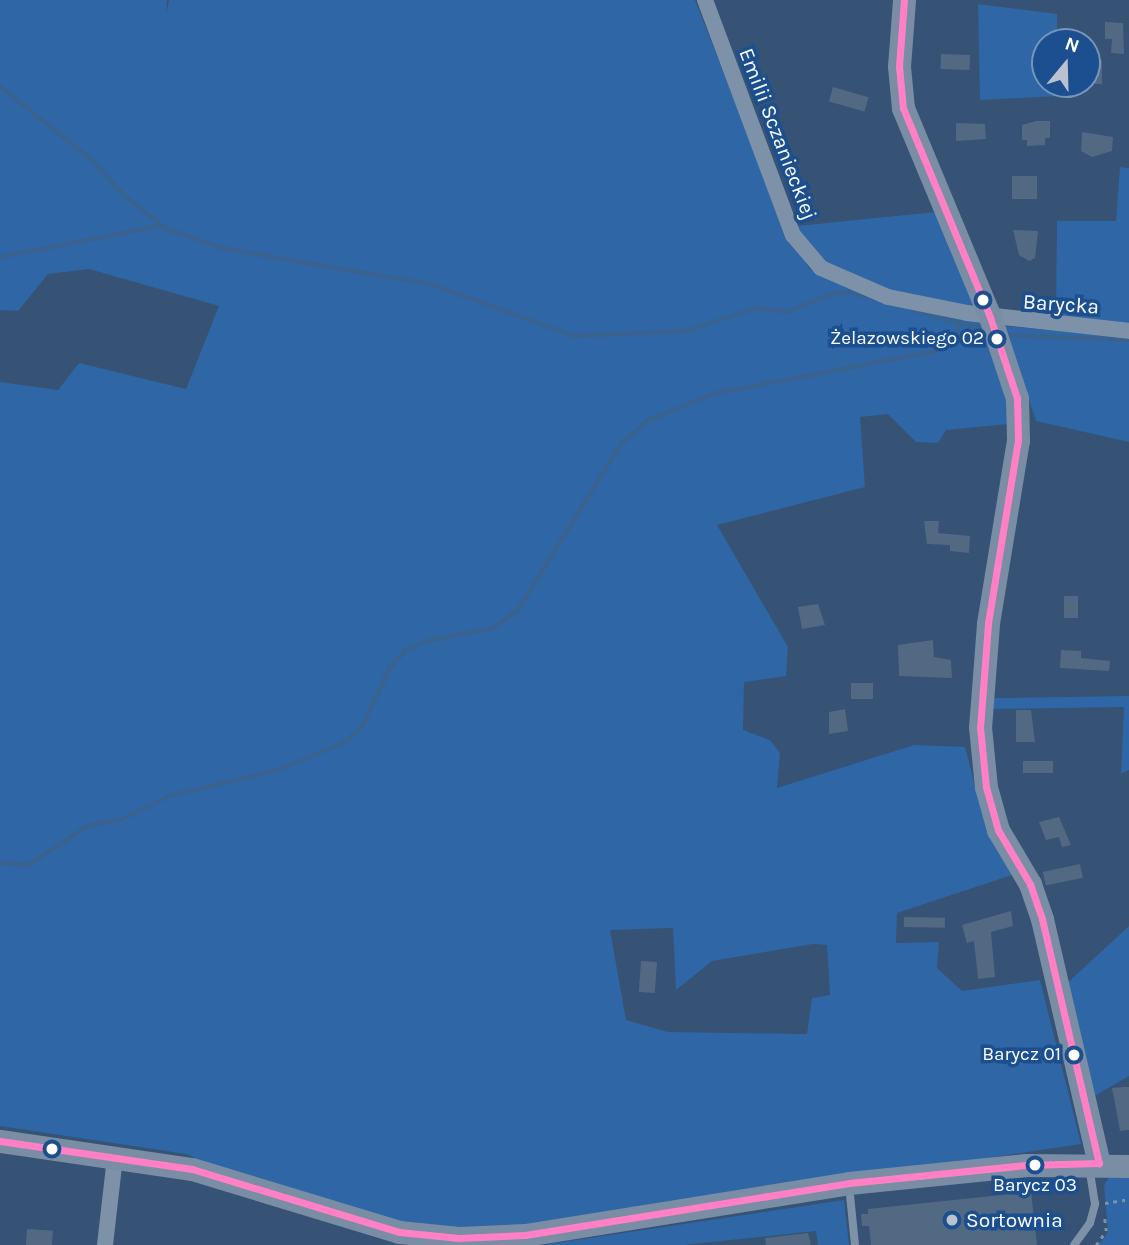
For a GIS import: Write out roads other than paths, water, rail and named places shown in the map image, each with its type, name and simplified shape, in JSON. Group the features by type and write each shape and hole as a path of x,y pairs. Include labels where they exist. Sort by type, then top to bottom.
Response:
{"street":[{"name":"Emilii Sczanieckiej","path":"705,0 793,235 821,268 888,297 993,327"},
{"path":"904,0 899,66 903,108 993,327 1017,398 1018,440 988,624 981,741 986,787 998,830 1030,884 1042,919 1093,1163"},
{"name":"Barycka","path":"993,327 1129,331"},
{"path":"0,1141 192,1170 399,1232 459,1238 524,1240 849,1183 1093,1163 1129,1166"},
{"path":"105,1245 115,1157"}],"lane":[{"path":"1044,1054 1070,1047"},
{"path":"1074,1245 1090,1223 1096,1204 1093,1163"},
{"path":"849,1183 855,1245"}],"waterway":[{"path":"0,86 91,159 123,194 167,229 222,248 433,285 575,336 685,331 756,308 788,312 834,293 851,292 872,298"},
{"path":"0,257 159,226"},
{"path":"913,310 984,329"},
{"path":"0,863 28,865 88,826 123,819 169,796 278,770 345,742 363,725 390,668 406,650 427,641 493,628 518,610 621,444 649,420 713,394 932,352 951,344 961,323"},
{"path":"1005,335 1129,340"}],"place":[{"name":"Żelazowskiego 02","path":"997,339"},
{"name":"Barycz 01","path":"1074,1055"},
{"name":"Barycz 03","path":"1035,1165"},
{"name":"Sortownia","path":"952,1220"}]}
